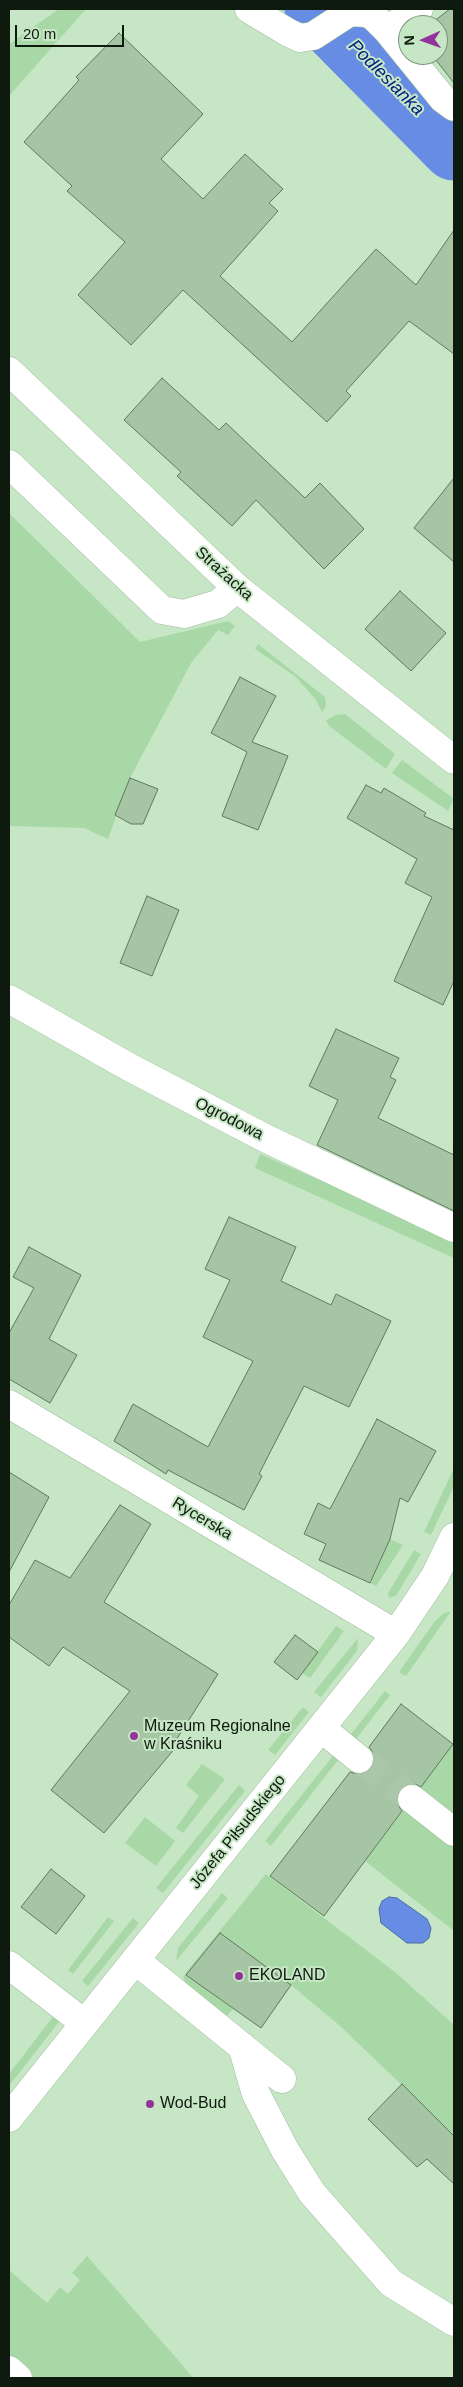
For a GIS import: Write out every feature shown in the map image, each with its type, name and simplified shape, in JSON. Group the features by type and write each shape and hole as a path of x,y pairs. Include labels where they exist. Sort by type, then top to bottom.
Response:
{"street":[{"path":"249,9 295,36 313,36 350,12 365,13 372,16 387,30 443,99 454,107"},
{"path":"387,30 418,9"},
{"name":"Strażacka","path":"9,371 237,588 454,760"},
{"path":"9,464 162,610 184,614 218,604 237,588"},
{"name":"Ogrodowa","path":"9,999 129,1067 265,1138 454,1228"},
{"name":"Rycerska","path":"9,1404 396,1634"},
{"name":"Józefa Piłsudskiego","path":"9,2118 396,1634 445,1581 454,1537"},
{"path":"320,1728 359,1759"},
{"path":"412,1799 454,1832"},
{"path":"136,1960 282,2079"},
{"path":"9,1965 84,2023"},
{"path":"242,2046 278,2160 312,2193 391,2283 454,2322"},
{"path":"9,2370 18,2378"}],"green space":[{"path":"59,9 86,9 9,96 9,44"},
{"path":"279,9 319,10 304,18 292,17"},
{"path":"359,25 372,30 392,60 438,109 454,118 454,175 330,41 347,29"},
{"path":"9,513 140,642 228,621 235,626 228,635 218,630 191,663 130,778 108,839 84,828 9,826"},
{"path":"258,644 325,697 326,706 322,712 316,700 296,677 255,649"},
{"path":"345,714 395,754 386,769 329,726 326,720 336,715"},
{"path":"402,760 454,799 448,811 392,773"},
{"path":"260,1154 454,1239 454,1258 255,1168"},
{"path":"454,1468 454,1486 431,1535 424,1532"},
{"path":"390,1539 403,1545 376,1586 370,1583"},
{"path":"414,1550 421,1554 396,1596 389,1598 388,1593"},
{"path":"451,1611 406,1676 399,1672 435,1621 443,1614"},
{"path":"336,1626 344,1631 310,1678 302,1673"},
{"path":"358,1638 357,1651 321,1697 314,1692"},
{"path":"385,1691 390,1695 353,1743 348,1738"},
{"path":"303,1707 309,1712 275,1755 268,1750"},
{"path":"454,1744 454,1931 365,1861"},
{"path":"337,1751 342,1755 271,1846 265,1841"},
{"path":"202,1764 225,1779 183,1833 176,1828 199,1796 186,1785"},
{"path":"239,1785 245,1791 163,1893 156,1888"},
{"path":"145,1817 175,1841 156,1866 125,1843"},
{"path":"266,1874 395,1972 454,2025 454,2135 339,2025 291,1985 220,1934 187,1975 233,2009 227,2016 185,1982 183,1976"},
{"path":"222,1893 228,1898 176,1961 178,1948"},
{"path":"108,1917 114,1921 73,1974 68,1970"},
{"path":"133,1918 139,1923 88,1986 82,1981"},
{"path":"55,2014 62,2018 9,2086 9,2074"},
{"path":"87,2256 193,2378 24,2378 9,2363 9,2270 47,2303 60,2287 68,2294 80,2280 72,2273"}],"water":[{"path":"389,1897 397,1898 427,1919 431,1928 429,1938 423,1943 407,1943 381,1923 379,1909 382,1901"}],"building":[{"path":"450,9 454,9 454,83 440,65 448,65 448,15 442,15"},
{"path":"119,33 203,114 161,159 203,199 245,154 283,189 269,203 278,211 220,276 292,342 376,249 416,285 454,230 454,354 409,321 346,391 351,396 327,422 183,290 131,345 78,295 125,242 67,191 72,186 24,142 79,80 76,77"},
{"path":"162,378 219,430 226,423 305,498 320,483 364,529 324,569 256,500 232,526 177,476 181,472 124,420"},
{"path":"454,478 454,562 414,528"},
{"path":"400,591 446,633 411,671 365,629"},
{"path":"240,677 276,696 252,742 288,756 258,830 222,816 247,752 211,733"},
{"path":"130,778 158,789 143,824 131,824 115,815"},
{"path":"366,785 381,793 384,788 426,813 424,816 454,830 454,981 443,1005 394,981 432,897 405,883 417,859 347,818"},
{"path":"147,896 179,910 152,976 120,963"},
{"path":"336,1029 399,1058 390,1077 396,1080 378,1118 454,1155 454,1211 317,1145 338,1100 309,1086"},
{"path":"229,1217 296,1247 281,1281 331,1305 336,1294 391,1321 349,1407 304,1386 259,1474 262,1476 244,1510 168,1470 166,1474 114,1441 133,1404 208,1447 253,1361 203,1337 230,1280 205,1269"},
{"path":"29,1247 81,1275 49,1339 77,1355 50,1403 9,1379 9,1333 34,1288 13,1277"},
{"path":"377,1419 436,1451 408,1502 400,1498 390,1539 370,1583 319,1560 326,1544 304,1534 318,1503 330,1509"},
{"path":"9,1472 49,1497 9,1572"},
{"path":"120,1505 151,1524 104,1602 218,1674 173,1745 176,1747 104,1833 51,1790 130,1691 63,1647 49,1666 9,1637 9,1605 35,1560 70,1578"},
{"path":"295,1635 318,1652 297,1680 274,1662"},
{"path":"401,1704 453,1744 421,1787 415,1784 407,1784 399,1790 397,1804 402,1811 324,1916 270,1876 350,1772 364,1774 371,1768 374,1762 374,1754 369,1747"},
{"path":"51,1869 85,1896 56,1934 21,1907"},
{"path":"220,1933 291,1985 261,2028 186,1975"},
{"path":"402,2084 454,2136 454,2184 427,2159 417,2167 368,2119"}],"waterway":[{"name":"Podlesianka","path":"317,9 454,148"}],"tunnel":[{"path":"359,1759 412,1799"}],"place":[{"name":"Muzeum Regionalne w Kraśniku","path":"134,1736"},
{"name":"EKOLAND","path":"239,1976"},
{"name":"Wod-Bud","path":"150,2104"}]}
